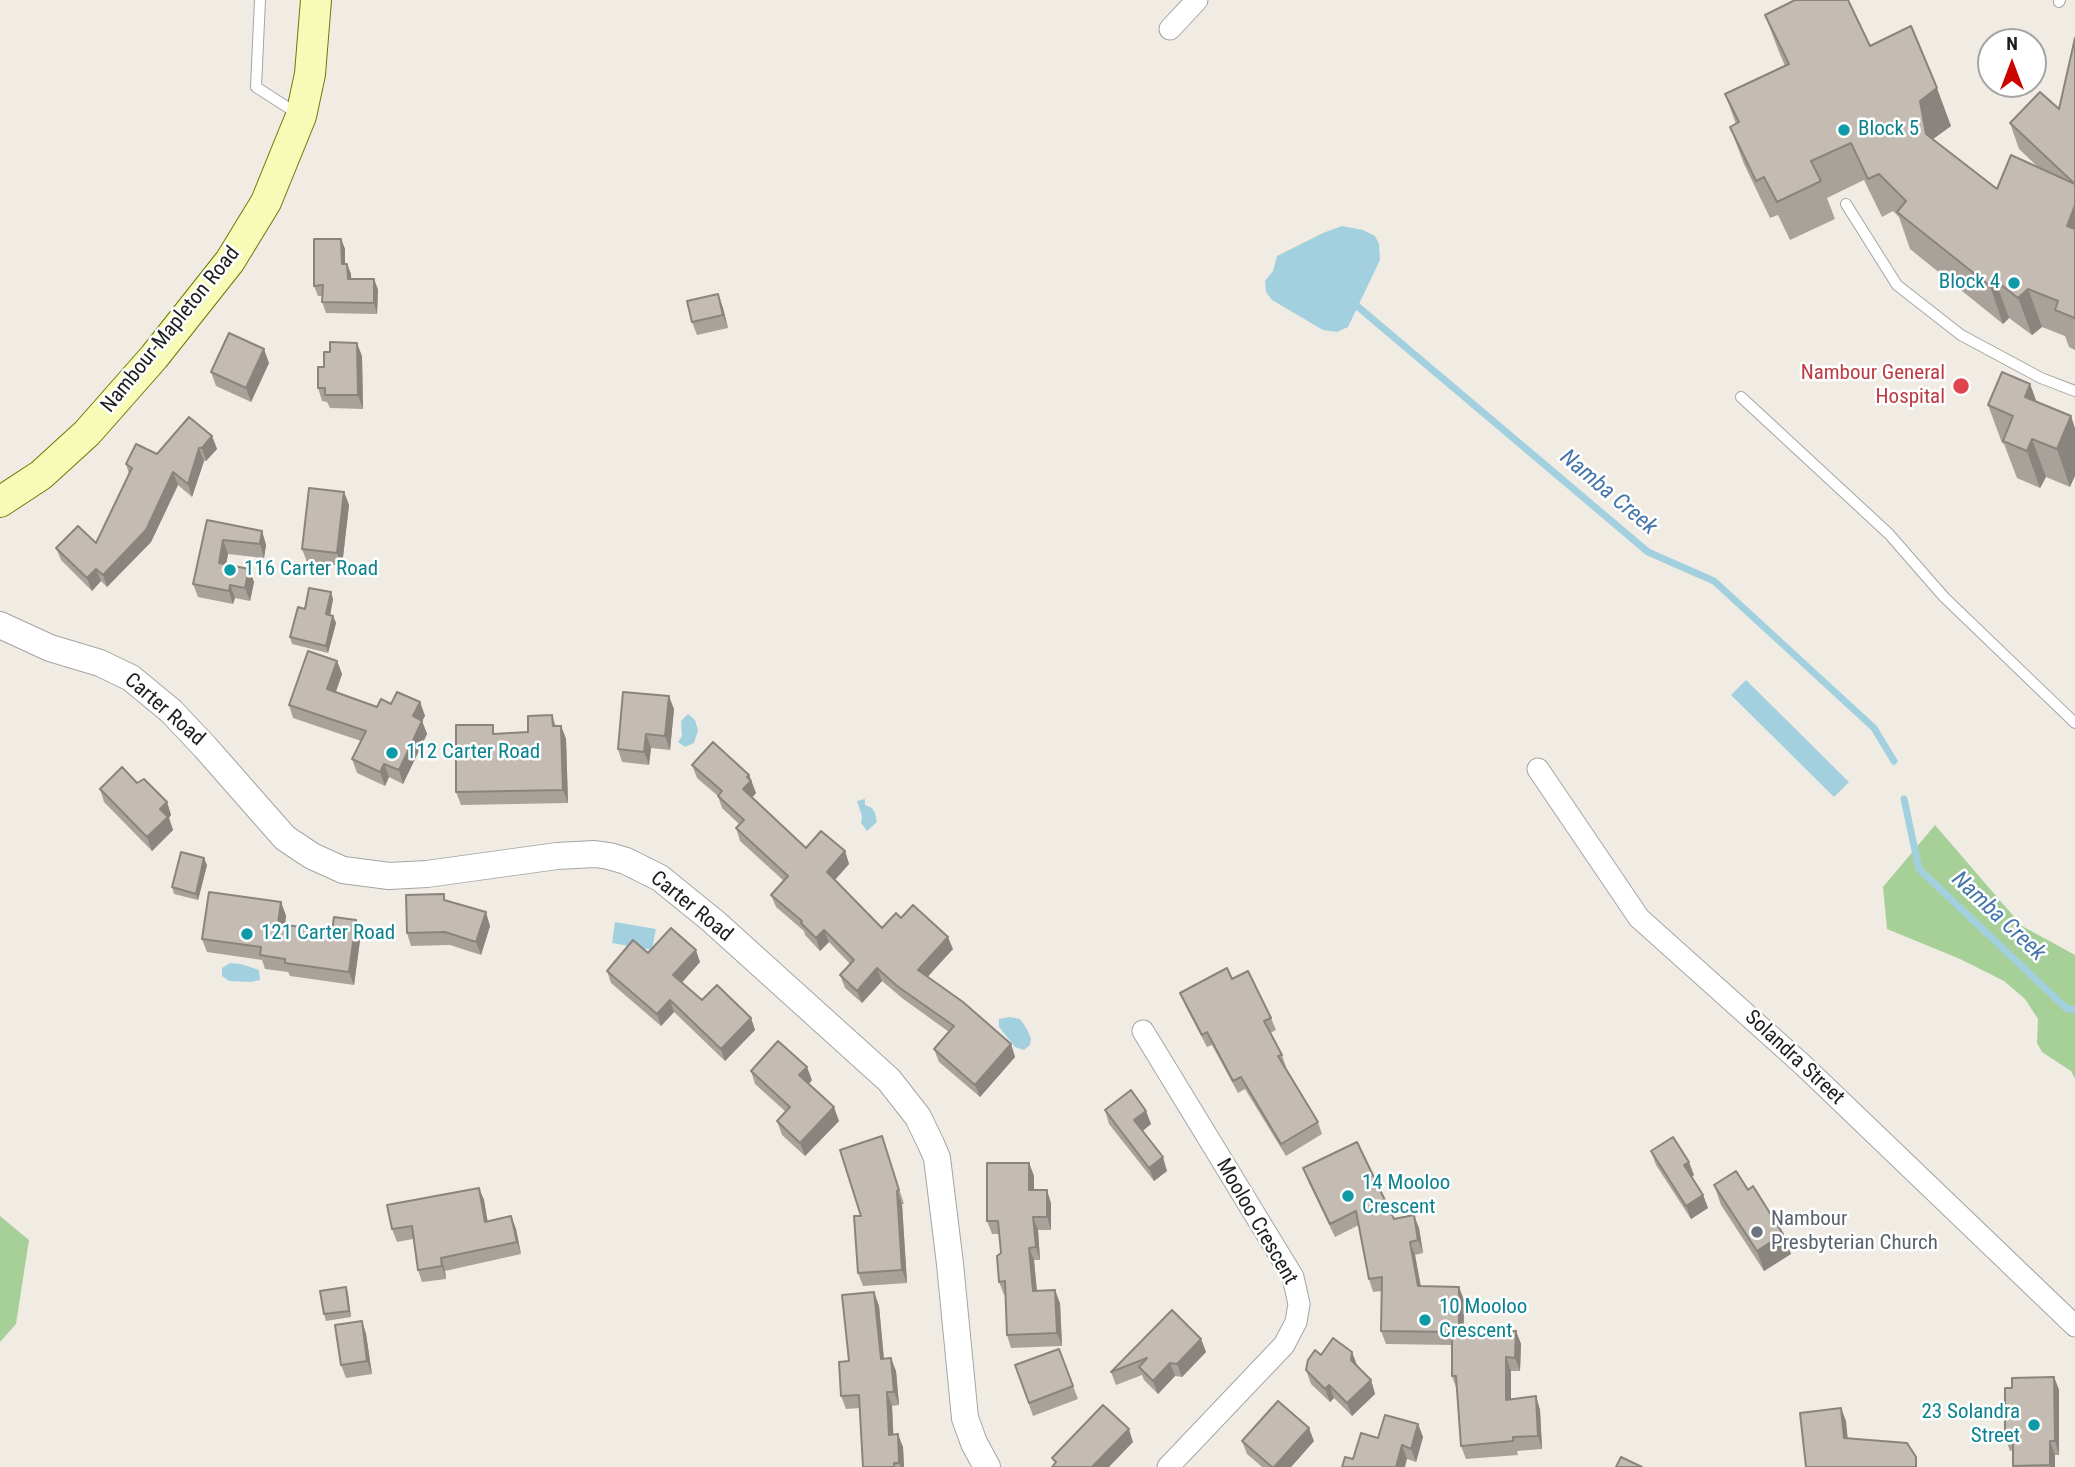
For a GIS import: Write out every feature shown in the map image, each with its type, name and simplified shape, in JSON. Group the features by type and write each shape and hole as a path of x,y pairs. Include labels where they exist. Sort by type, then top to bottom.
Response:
{"main road":[{"name":"Nambour-Mapleton Road","path":"0,502 41,475 87,433 154,356 230,261 266,202 299,120 310,74 316,0"}],"street":[{"path":"1170,29 1197,0"},
{"name":"Carter Road","path":"0,625 51,648 100,663 131,678 171,711 285,838 312,856 343,870 389,876 427,874 557,856 602,855 626,861 660,878 713,921 889,1080 906,1100 927,1135 937,1158 952,1275 965,1418 987,1467"},
{"name":"Solandra Street","path":"1538,769 1639,918 1803,1065 2075,1326"},
{"name":"Mooloo Crescent","path":"1143,1031 1293,1277 1299,1304 1296,1322 1284,1345 1168,1467"}],"lane":[{"path":"260,0 256,87 299,120"},
{"path":"1846,204 1897,285 1961,335 2041,378 2075,391"},
{"path":"1741,397 1889,534 1944,597 2075,723"}],"green space":[{"path":"1935,825 2022,926 2075,955 2075,1079 2071,1071 2042,1052 2037,1043 2038,1019 2025,999 2004,981 1960,959 1887,929 1883,887"},
{"path":"0,1216 29,1240 16,1324 0,1342"}],"water":[{"path":"1342,226 1363,230 1375,236 1379,244 1380,260 1348,327 1337,332 1323,330 1272,300 1266,292 1265,281 1273,271 1277,256"},
{"path":"1746,680 1849,782 1834,797 1731,695"},
{"path":"688,714 695,720 698,730 694,743 685,747 678,742 682,736 681,721"},
{"path":"865,799 865,805 872,808 877,822 867,831 861,823 862,816 857,801"},
{"path":"615,922 656,929 652,950 612,943"},
{"path":"230,963 259,970 260,980 229,981 222,976 222,968"},
{"path":"999,1019 1020,1019 1027,1029 1031,1039 1030,1045 1024,1050 1015,1047 999,1027"}],"building":[{"path":"1795,0 1848,0 1870,46 1911,26 1937,88 1920,101 1926,134 1997,189 2011,155 2075,184 2075,205 2067,226 2075,229 2075,318 2055,310 2058,301 2028,289 2018,298 1995,280 1990,286 1897,212 1906,201 1879,174 1868,179 1851,143 1811,161 1821,181 1777,202 1764,177 1756,181 1730,127 1739,122 1725,94 1789,64 1765,15"},
{"path":"2075,38 2075,184 2010,123 2034,98 2047,98 2059,109"},
{"path":"314,239 341,239 342,264 347,264 348,279 374,279 374,303 322,302 323,285 314,286"},
{"path":"718,294 723,315 692,322 687,301"},
{"path":"229,333 264,349 246,388 211,372"},
{"path":"330,342 357,343 358,395 325,395 325,388 318,388 318,367 324,367 324,352 330,352"},
{"path":"2002,372 2030,384 2025,397 2071,416 2057,449 2032,439 2027,451 2003,441 2013,416 1988,405"},
{"path":"189,417 212,436 199,448 188,484 173,472 146,530 103,575 96,569 87,578 56,548 78,526 96,543 132,468 126,464 136,444 157,454"},
{"path":"309,488 344,492 337,553 302,549"},
{"path":"207,520 262,531 260,544 223,540 219,563 249,569 245,588 230,585 229,591 193,584"},
{"path":"309,588 331,592 326,614 333,616 326,646 290,637 298,607 305,609"},
{"path":"308,651 337,661 327,689 377,707 381,699 391,704 397,692 420,702 413,716 422,721 399,770 384,764 380,772 352,759 366,731 289,705"},
{"path":"623,692 669,696 665,736 646,734 644,752 618,749"},
{"path":"552,715 553,726 561,726 563,790 456,792 456,725 493,725 493,734 528,732 528,716"},
{"path":"713,742 749,775 747,777 751,781 743,789 806,848 821,831 845,851 827,872 882,928 896,913 901,918 913,905 948,937 918,970 963,1002 1011,1044 975,1085 934,1049 954,1026 897,986 877,968 857,991 840,975 854,960 824,930 816,938 802,921 771,895 788,876 736,828 744,820 718,796 722,791 692,765"},
{"path":"122,767 137,783 144,779 167,802 160,809 168,817 147,837 100,789"},
{"path":"181,852 204,858 196,894 172,887"},
{"path":"209,892 281,902 278,924 332,931 334,917 356,920 349,972 285,963 285,959 260,955 261,947 202,939"},
{"path":"444,894 444,900 486,912 476,942 445,932 407,933 406,895"},
{"path":"671,928 696,950 673,975 702,1000 717,985 751,1018 721,1049 670,1000 657,1014 607,971 633,940 648,953"},
{"path":"1227,968 1232,979 1248,971 1271,1018 1264,1021 1282,1055 1278,1056 1318,1122 1281,1144 1241,1077 1233,1081 1207,1032 1202,1035 1180,993"},
{"path":"778,1041 807,1067 799,1075 834,1107 800,1143 777,1121 790,1107 751,1071"},
{"path":"1131,1090 1146,1111 1134,1120 1163,1157 1149,1168 1105,1110"},
{"path":"882,1136 899,1190 902,1270 858,1273 854,1216 861,1216 840,1150"},
{"path":"1673,1137 1689,1162 1684,1165 1703,1195 1686,1206 1651,1151"},
{"path":"1357,1142 1394,1219 1414,1215 1418,1240 1410,1242 1418,1286 1459,1287 1459,1330 1516,1331 1515,1358 1506,1357 1506,1400 1536,1396 1538,1436 1513,1437 1513,1441 1461,1446 1456,1376 1452,1376 1452,1332 1381,1331 1382,1277 1369,1279 1356,1211 1330,1224 1303,1168"},
{"path":"987,1163 1029,1163 1029,1190 1047,1190 1047,1217 1033,1217 1036,1247 1029,1248 1033,1291 1055,1290 1057,1333 1007,1335 1005,1281 999,1282 997,1256 1001,1253 998,1221 987,1221"},
{"path":"1736,1171 1748,1190 1753,1186 1783,1234 1757,1251 1714,1185"},
{"path":"479,1188 485,1222 511,1216 517,1242 441,1258 442,1266 418,1270 412,1226 392,1229 387,1205"},
{"path":"346,1287 349,1311 324,1314 320,1291"},
{"path":"874,1292 881,1359 891,1358 894,1392 887,1392 889,1435 898,1434 899,1463 894,1463 894,1467 863,1467 859,1395 841,1396 839,1362 849,1361 842,1295"},
{"path":"1172,1310 1201,1339 1177,1364 1170,1363 1153,1381 1139,1367 1147,1358 1111,1372"},
{"path":"362,1321 367,1361 341,1365 335,1325"},
{"path":"1333,1338 1352,1352 1351,1360 1371,1380 1347,1403 1329,1385 1325,1389 1306,1370 1308,1360 1315,1350 1321,1355"},
{"path":"1059,1349 1073,1386 1029,1403 1015,1365"},
{"name":"23 Solandra Street","path":"2054,1377 2055,1441 2050,1441 2050,1465 2013,1466 2013,1437 2005,1437 2005,1388 2012,1388 2012,1378"},
{"path":"1278,1401 1309,1428 1272,1467 1242,1441"},
{"path":"1103,1405 1129,1429 1092,1467 1052,1467 1056,1462 1052,1458"},
{"path":"1841,1408 1844,1438 1907,1443 1916,1457 1916,1467 1806,1467 1800,1413"},
{"path":"1385,1415 1418,1424 1411,1449 1402,1445 1396,1467 1342,1467 1345,1457 1353,1459 1361,1433 1378,1438"},
{"path":"1621,1457 1642,1467 1616,1467"}],"waterway":[{"name":"Namba Creek","path":"1357,306 1648,552 1714,581 1874,728 1894,761"},
{"name":"Namba Creek","path":"1904,799 1919,869 2066,1008 2075,1010"}],"place":[{"name":"Block 5","path":"1844,130"},
{"name":"Block 4","path":"2014,283"},
{"name":"Nambour General Hospital","path":"1961,386"},
{"name":"116 Carter Road","path":"230,570"},
{"name":"112 Carter Road","path":"392,753"},
{"name":"121 Carter Road","path":"247,934"},
{"name":"14 Mooloo Crescent","path":"1348,1196"},
{"name":"Nambour Presbyterian Church","path":"1757,1232"},
{"name":"10 Mooloo Crescent","path":"1425,1320"},
{"name":"23 Solandra Street","path":"2034,1425"}]}
